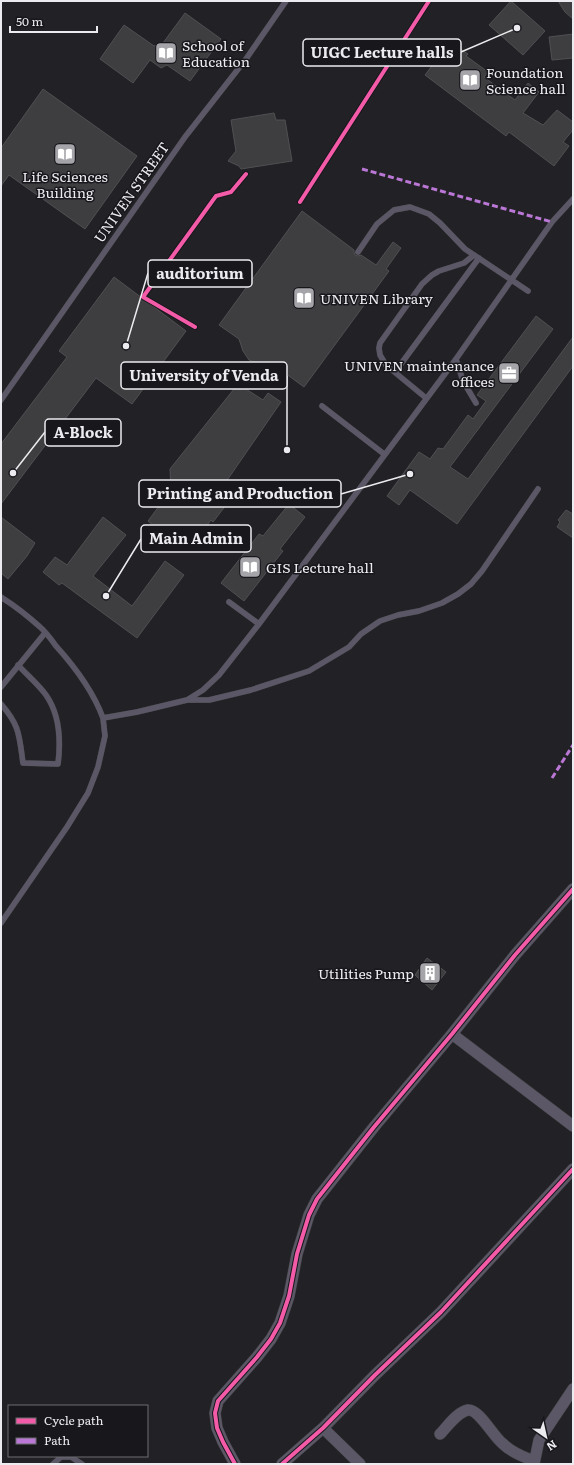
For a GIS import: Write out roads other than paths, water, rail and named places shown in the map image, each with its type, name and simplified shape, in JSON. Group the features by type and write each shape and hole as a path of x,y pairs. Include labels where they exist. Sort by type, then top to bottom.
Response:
{"street":[{"path":"234,1464 217,1428 215,1413 218,1401 257,1357 271,1339 280,1323 289,1296 299,1248 309,1215 317,1199 515,955 573,889"},
{"path":"452,1034 573,1126"},
{"path":"282,1464 323,1428 375,1375 441,1312 573,1169"},
{"path":"440,1434 463,1412 473,1411 478,1414 501,1443 515,1453 534,1463 539,1440 573,1389"},
{"path":"323,1428 360,1464"}],"lane":[{"name":"UNIVEN STREET","path":"1,400 185,137 246,59 286,1"},
{"path":"187,700 203,690 219,675 259,624 456,359 552,222 573,199"},
{"path":"358,252 377,224 394,210 410,207 429,214 440,223 465,249 528,291"},
{"path":"426,398 382,360 379,348 380,343 422,284 439,271 464,262 474,255"},
{"path":"395,372 479,258"},
{"path":"456,359 463,381 476,403"},
{"path":"322,406 384,454"},
{"path":"103,718 137,712 187,700 209,700 244,692 310,671 349,647 361,634 380,621 442,603 458,594 471,584 482,571 538,489"},
{"path":"1,597 21,611 46,633 82,678 98,705 103,718 105,736 98,767 88,794 1,923"},
{"path":"229,602 259,624"},
{"path":"1,687 46,633"},
{"path":"1,704 12,717 19,734 23,763 58,764 60,746 57,717 46,695 18,665"},
{"path":"53,1464 61,1457 71,1457 82,1464"}],"place":[{"name":"UIGC Lecture halls","path":"517,28"},
{"name":"School of Education","path":"166,53"},
{"name":"Foundation Science hall","path":"470,80"},
{"name":"Life Sciences Building","path":"65,154"},
{"name":"UNIVEN Library","path":"304,298"},
{"name":"auditorium","path":"126,346"},
{"name":"UNIVEN maintenance offices","path":"509,373"},
{"name":"University of Venda","path":"287,450"},
{"name":"A-Block","path":"13,473"},
{"name":"Printing and Production","path":"410,474"},
{"name":"GIS Lecture hall","path":"250,567"},
{"name":"Main Admin","path":"106,596"},
{"name":"Utilities Pump","path":"430,973"}]}
